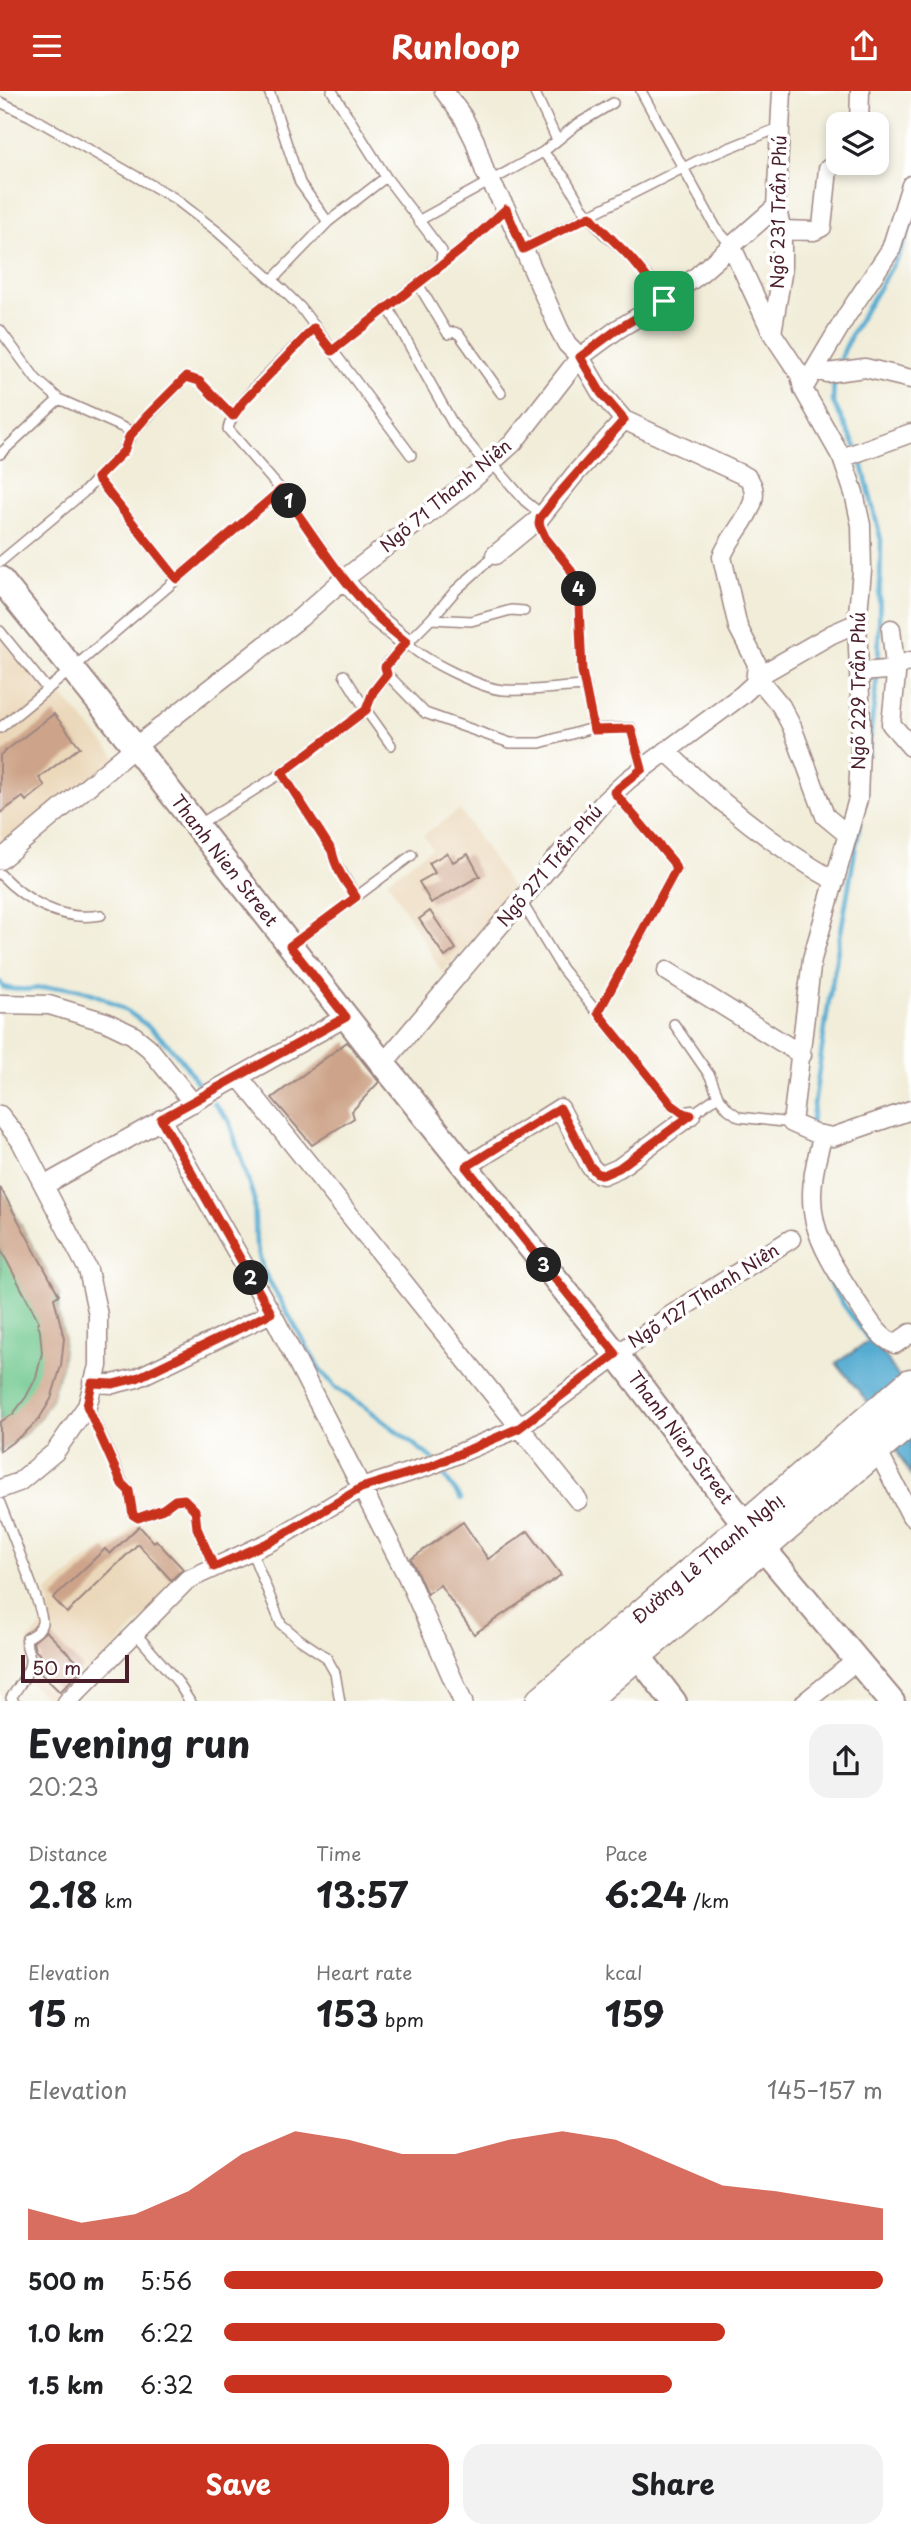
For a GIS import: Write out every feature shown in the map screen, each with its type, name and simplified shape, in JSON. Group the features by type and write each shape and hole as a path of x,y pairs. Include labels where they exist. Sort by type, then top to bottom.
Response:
{"highway":[{"name":"Đường Lê Thanh Nghị","path":"543,1701 755,1537 880,1435 910,1397"},
{"name":"Đường Lê Thanh Nghị","path":"581,1701 636,1653 755,1537"}],"street":[{"path":"444,91 463,117 475,141 490,181 506,209 559,329 567,344 580,357 601,393 624,420 747,477 752,483 755,491 750,509 724,548 722,557 738,627 757,664 757,677 781,706 792,727 825,816 848,835"},
{"name":"Ngõ 231 Trần Phú","path":"772,333 782,274 782,230 776,207 782,91"},
{"path":"859,112 860,91"},
{"path":"782,230 814,231 822,227 827,175"},
{"path":"803,389 821,372 847,315 891,249 911,185"},
{"name":"Ngõ 71 Thanh Niên","path":"0,860 135,747 471,481 513,443 580,357 696,277 776,207"},
{"name":"Ngõ 229 Trần Phú","path":"731,246 772,333 800,375 803,389 851,454 854,493 861,524 862,571 857,622 884,669 861,756 858,799 812,959 803,1022 802,1055 813,1167 811,1202 816,1232 837,1272 875,1329 888,1342 895,1344 911,1333"},
{"path":"821,372 846,372 865,368 911,379"},
{"path":"495,555 540,518 624,420"},
{"path":"851,454 911,433"},
{"name":"Thanh Nien Street","path":"0,579 616,1354 755,1537 891,1701"},
{"path":"344,579 374,616 406,642"},
{"name":"Ngõ 271 Trần Phú","path":"383,1064 469,959 614,792 742,695 755,683 757,677 857,622"},
{"path":"891,629 884,669 891,724 911,747"},
{"path":"666,751 705,788 764,836 835,881"},
{"path":"667,971 802,1055"},
{"path":"0,1005 50,1005 106,1022 133,1035 149,1048 193,1103"},
{"path":"45,1185 346,1017"},
{"path":"239,1077 578,1500"},
{"path":"466,1167 560,1108 590,1166 603,1175 619,1168 691,1115"},
{"path":"808,1130 833,1137 911,1110"},
{"path":"0,1115 20,1140 88,1270 98,1315 98,1366 87,1406 55,1452 19,1482 0,1489"},
{"path":"161,1119 271,1313 408,1578 463,1701"},
{"name":"Ngõ 127 Thanh Niên","path":"68,1701 187,1580 274,1540 361,1488 429,1467 519,1428 671,1315 791,1239"},
{"path":"92,1383 113,1384 137,1378 271,1313"},
{"path":"880,1435 911,1516"},
{"path":"636,1653 673,1701"},
{"path":"806,1701 857,1660"}],"lane":[{"path":"270,91 300,183 328,222"},
{"path":"332,91 386,177 442,251 441,265"},
{"path":"534,91 557,140"},
{"path":"641,91 716,228 731,246"},
{"path":"0,102 30,116 174,198 272,280 301,309 411,455"},
{"path":"418,221 543,152 613,103"},
{"path":"523,249 699,160 781,127"},
{"path":"543,152 565,178 604,234 624,251 664,301"},
{"path":"272,280 328,222 386,177"},
{"path":"332,351 418,284 506,209"},
{"path":"418,284 448,334 459,334 501,393"},
{"path":"387,307 453,424 480,456 491,462 525,501 536,509 545,537 578,583 582,671 594,730"},
{"path":"314,328 244,401 233,416 229,429 281,490 344,579"},
{"path":"0,330 36,379 59,398 133,432"},
{"path":"0,562 97,478 124,451 133,432 186,377 199,381 233,416"},
{"path":"0,454 59,398"},
{"path":"97,478 177,579"},
{"path":"0,728 281,490"},
{"path":"495,555 456,590 388,661 385,667 387,674 425,713 510,743 540,743 594,730 631,729 642,769"},
{"path":"431,619 471,621 512,610 524,611"},
{"path":"0,631 47,689"},
{"path":"406,642 431,660 486,687 503,690 586,686"},
{"path":"196,826 282,773 366,710 373,692 387,674"},
{"path":"344,675 391,745"},
{"path":"282,773 332,851 341,875 356,897"},
{"path":"598,1013 676,869 614,792"},
{"path":"290,946 412,855"},
{"path":"0,874 18,892 54,911 68,916 101,915"},
{"path":"521,901 562,968 672,1105 691,1115 718,1095"},
{"path":"674,1024 710,1076 728,1109 739,1117 808,1130"},
{"path":"87,1406 122,1484 129,1491 133,1515 138,1518 163,1509 175,1500 184,1499 195,1510 197,1528 214,1567"},
{"path":"0,1503 39,1603 43,1621 37,1632 27,1638 25,1645 30,1660 27,1671 11,1698 13,1701"},
{"path":"251,1550 281,1624 326,1657 335,1673 340,1701"},
{"path":"136,1634 177,1681 189,1701"}],"shaded area":[{"path":"0,624 117,758 0,847"},
{"path":"460,810 517,895 442,972 387,880 432,848 423,835"},
{"path":"138,1521 191,1571 62,1701 49,1701 27,1680 28,1641 47,1620 50,1607 46,1593 95,1553 120,1541"}],"green space":[{"path":"0,1187 59,1295 58,1313 64,1338 61,1366 51,1399 39,1419 0,1451"}],"water":[{"path":"874,1338 911,1397 911,1476 872,1407 836,1363"}],"building":[{"path":"54,714 80,747 39,778 45,786 26,801 23,797 0,813 0,755"},
{"path":"447,853 453,862 468,854 480,876 431,903 419,882 435,873 429,863"},
{"path":"430,911 456,949 445,957 419,919"},
{"path":"347,1042 379,1082 352,1111 354,1118 312,1145 272,1098"},
{"path":"0,1187 59,1295 54,1298 64,1338 61,1366 51,1399 39,1419 0,1451 0,1422 13,1414 26,1397 36,1378 42,1353 39,1322 0,1248"},
{"path":"463,1522 488,1559 528,1531 561,1575 474,1634 440,1585 427,1594 411,1559"},
{"path":"139,1526 183,1569 171,1580 138,1544 67,1613 53,1598 105,1549 110,1554"},
{"path":"46,1631 83,1668 60,1692 36,1669 42,1657 35,1650 33,1642"}],"waterway":[{"path":"837,366 853,331 900,253 911,225"},
{"path":"834,378 833,402 856,447"},
{"path":"860,455 881,540 878,668"},
{"path":"868,755 877,677"},
{"path":"811,1125 829,1000 860,822"},
{"path":"0,982 3,987 11,989 73,988 117,1005 158,1035 183,1062 202,1089"},
{"path":"214,1103 229,1121 254,1199 256,1243 263,1270 319,1368 336,1388 433,1459"},
{"path":"805,1180 809,1137"},
{"path":"807,1224 816,1257 824,1272 841,1302 872,1344"},
{"path":"445,1477 461,1499"}],"route":[{"path":"506,209 523,249 590,216 647,277 664,301 618,329 580,357 589,376 624,420 557,496 540,518 539,524 545,537 578,583 582,671 594,730 631,729 634,736 642,769 614,792 676,869 598,1013 672,1105 691,1115 612,1173 603,1175 590,1166 560,1108 466,1167 616,1354 519,1428 429,1467 361,1488 274,1540 214,1567 197,1528 195,1510 184,1499 175,1500 163,1509 138,1518 133,1515 129,1491 122,1484 87,1406 92,1383 113,1384 137,1378 271,1313 161,1119 346,1017 290,946 356,897 341,875 332,851 282,773 366,710 373,692 387,674 385,667 388,661 406,642 374,616 344,579 281,490 177,579 97,478 124,451 129,437 147,416 186,377 199,381 233,416 314,328 332,351 461,250 506,209"}]}
